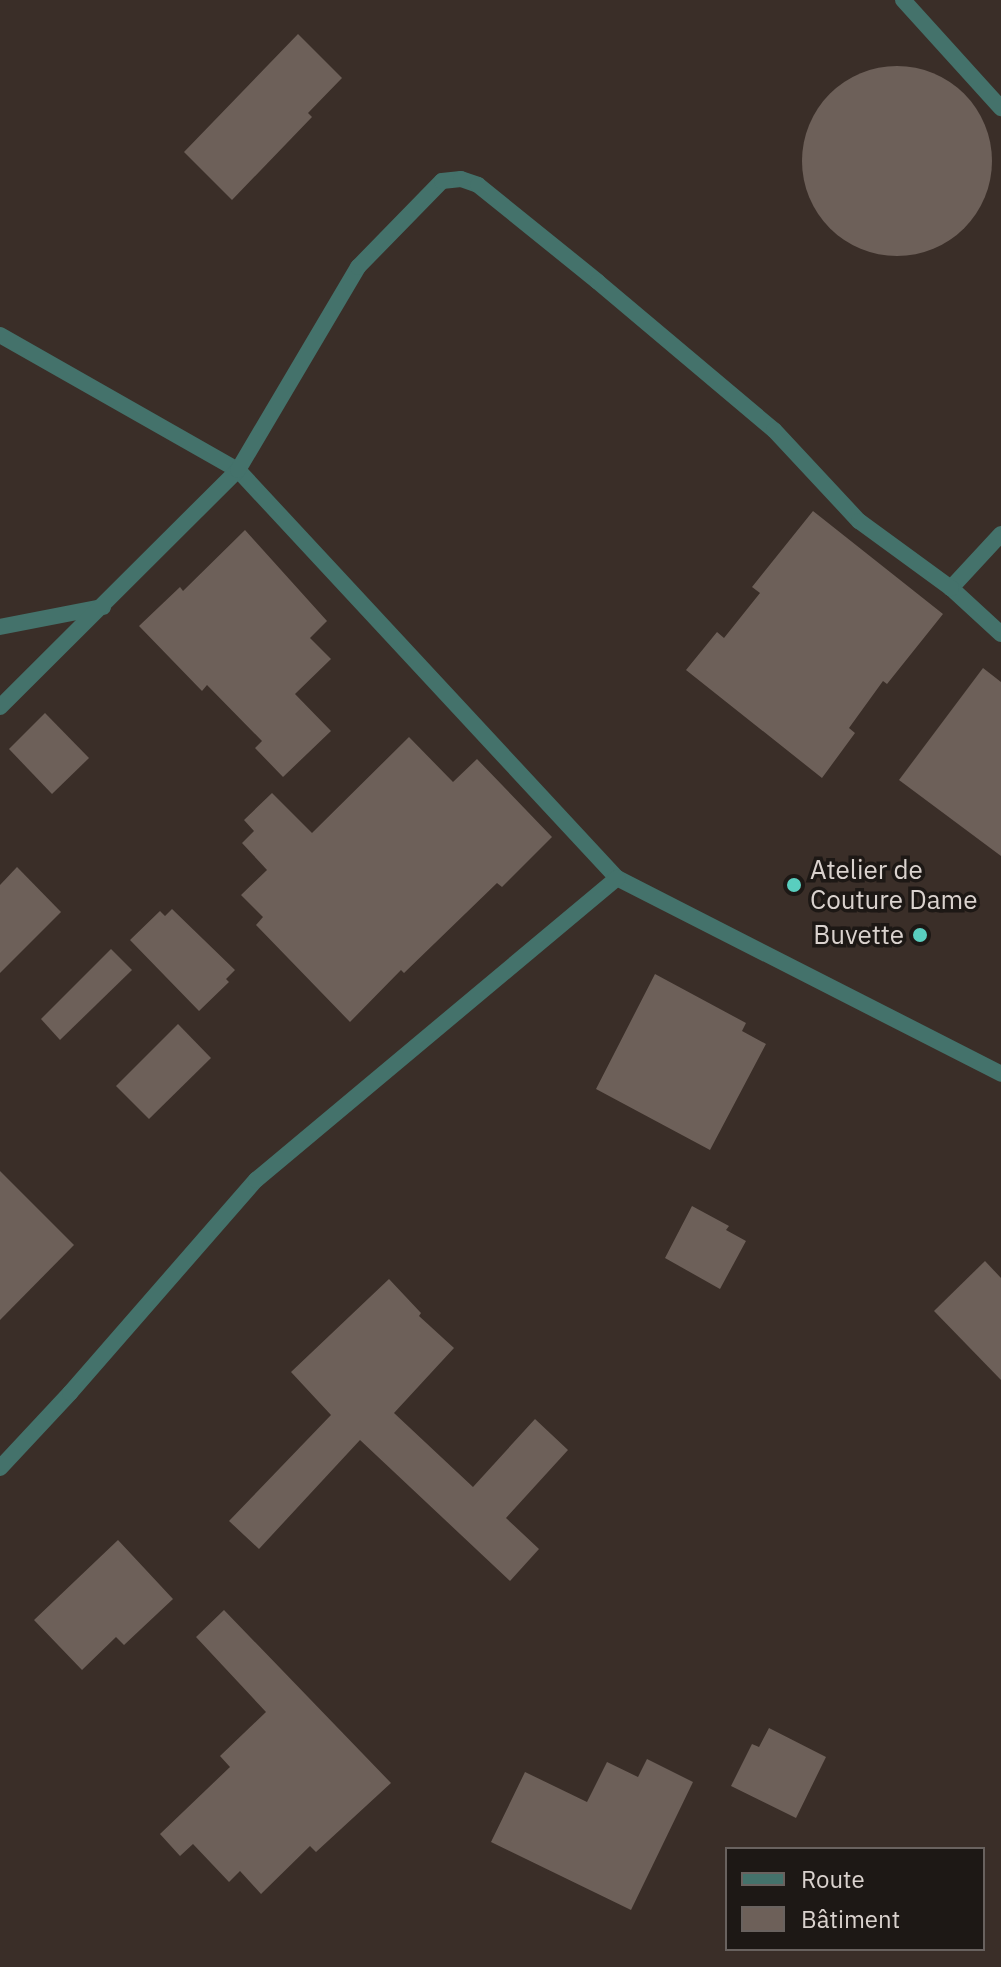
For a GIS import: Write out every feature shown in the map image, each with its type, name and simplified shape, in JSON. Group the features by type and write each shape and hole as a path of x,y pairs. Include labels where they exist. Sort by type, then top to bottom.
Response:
{"street":[{"path":"903,0 1001,108"},
{"path":"0,707 238,470 358,267 442,181 461,179 478,185 774,430 859,521 951,588 1001,634"},
{"path":"0,335 238,470 617,878 1001,1074"},
{"path":"951,588 1001,534"},
{"path":"0,627 103,607"},
{"path":"0,1468 70,1393 256,1180 617,878"}],"building":[{"path":"298,34 342,78 308,113 312,117 232,200 184,152"},
{"path":"897,66 933,73 964,94 985,125 992,161 985,197 964,228 933,249 897,256 861,249 830,228 809,197 802,161 809,125 830,94 861,73"},
{"path":"813,511 943,614 887,684 883,681 849,728 855,733 822,778 686,670 717,632 724,638 760,593 752,587"},
{"path":"245,530 327,621 310,638 331,659 295,694 331,731 283,777 255,748 262,741 207,685 202,691 139,626 180,587 183,591"},
{"path":"983,668 1001,682 1001,856 899,780"},
{"path":"45,713 89,758 52,794 9,749"},
{"path":"409,737 453,782 477,759 552,837 502,887 497,883 404,973 401,970 350,1022 256,925 263,917 241,895 267,870 242,843 254,831 244,820 272,793 312,833"},
{"path":"17,867 61,912 0,973 0,885"},
{"path":"172,909 235,970 226,979 229,982 199,1011 130,940 160,911 165,916"},
{"path":"111,949 132,970 60,1040 41,1019"},
{"path":"655,974 746,1023 742,1031 766,1044 710,1150 596,1089"},
{"path":"178,1024 211,1058 149,1119 116,1086"},
{"path":"0,1171 74,1245 0,1320"},
{"path":"692,1206 729,1226 726,1230 746,1241 720,1289 665,1258"},
{"path":"985,1261 1001,1278 1001,1380 934,1311"},
{"path":"389,1279 421,1313 419,1316 454,1348 394,1413 473,1487 535,1419 568,1450 506,1518 539,1549 510,1581 360,1440 259,1549 229,1521 331,1415 291,1372"},
{"path":"118,1540 173,1599 124,1645 116,1637 82,1670 34,1620"},
{"path":"224,1610 391,1783 316,1852 310,1846 261,1894 240,1871 229,1882 193,1844 180,1856 160,1834 230,1767 220,1756 266,1712 196,1637"},
{"path":"769,1728 826,1757 796,1818 731,1786 752,1744 759,1747"},
{"path":"647,1759 693,1782 631,1910 491,1842 525,1772 587,1802 607,1762 638,1777"}],"place":[{"name":"Atelier de Couture Dame","path":"794,885"},
{"name":"Buvette","path":"920,935"}]}
